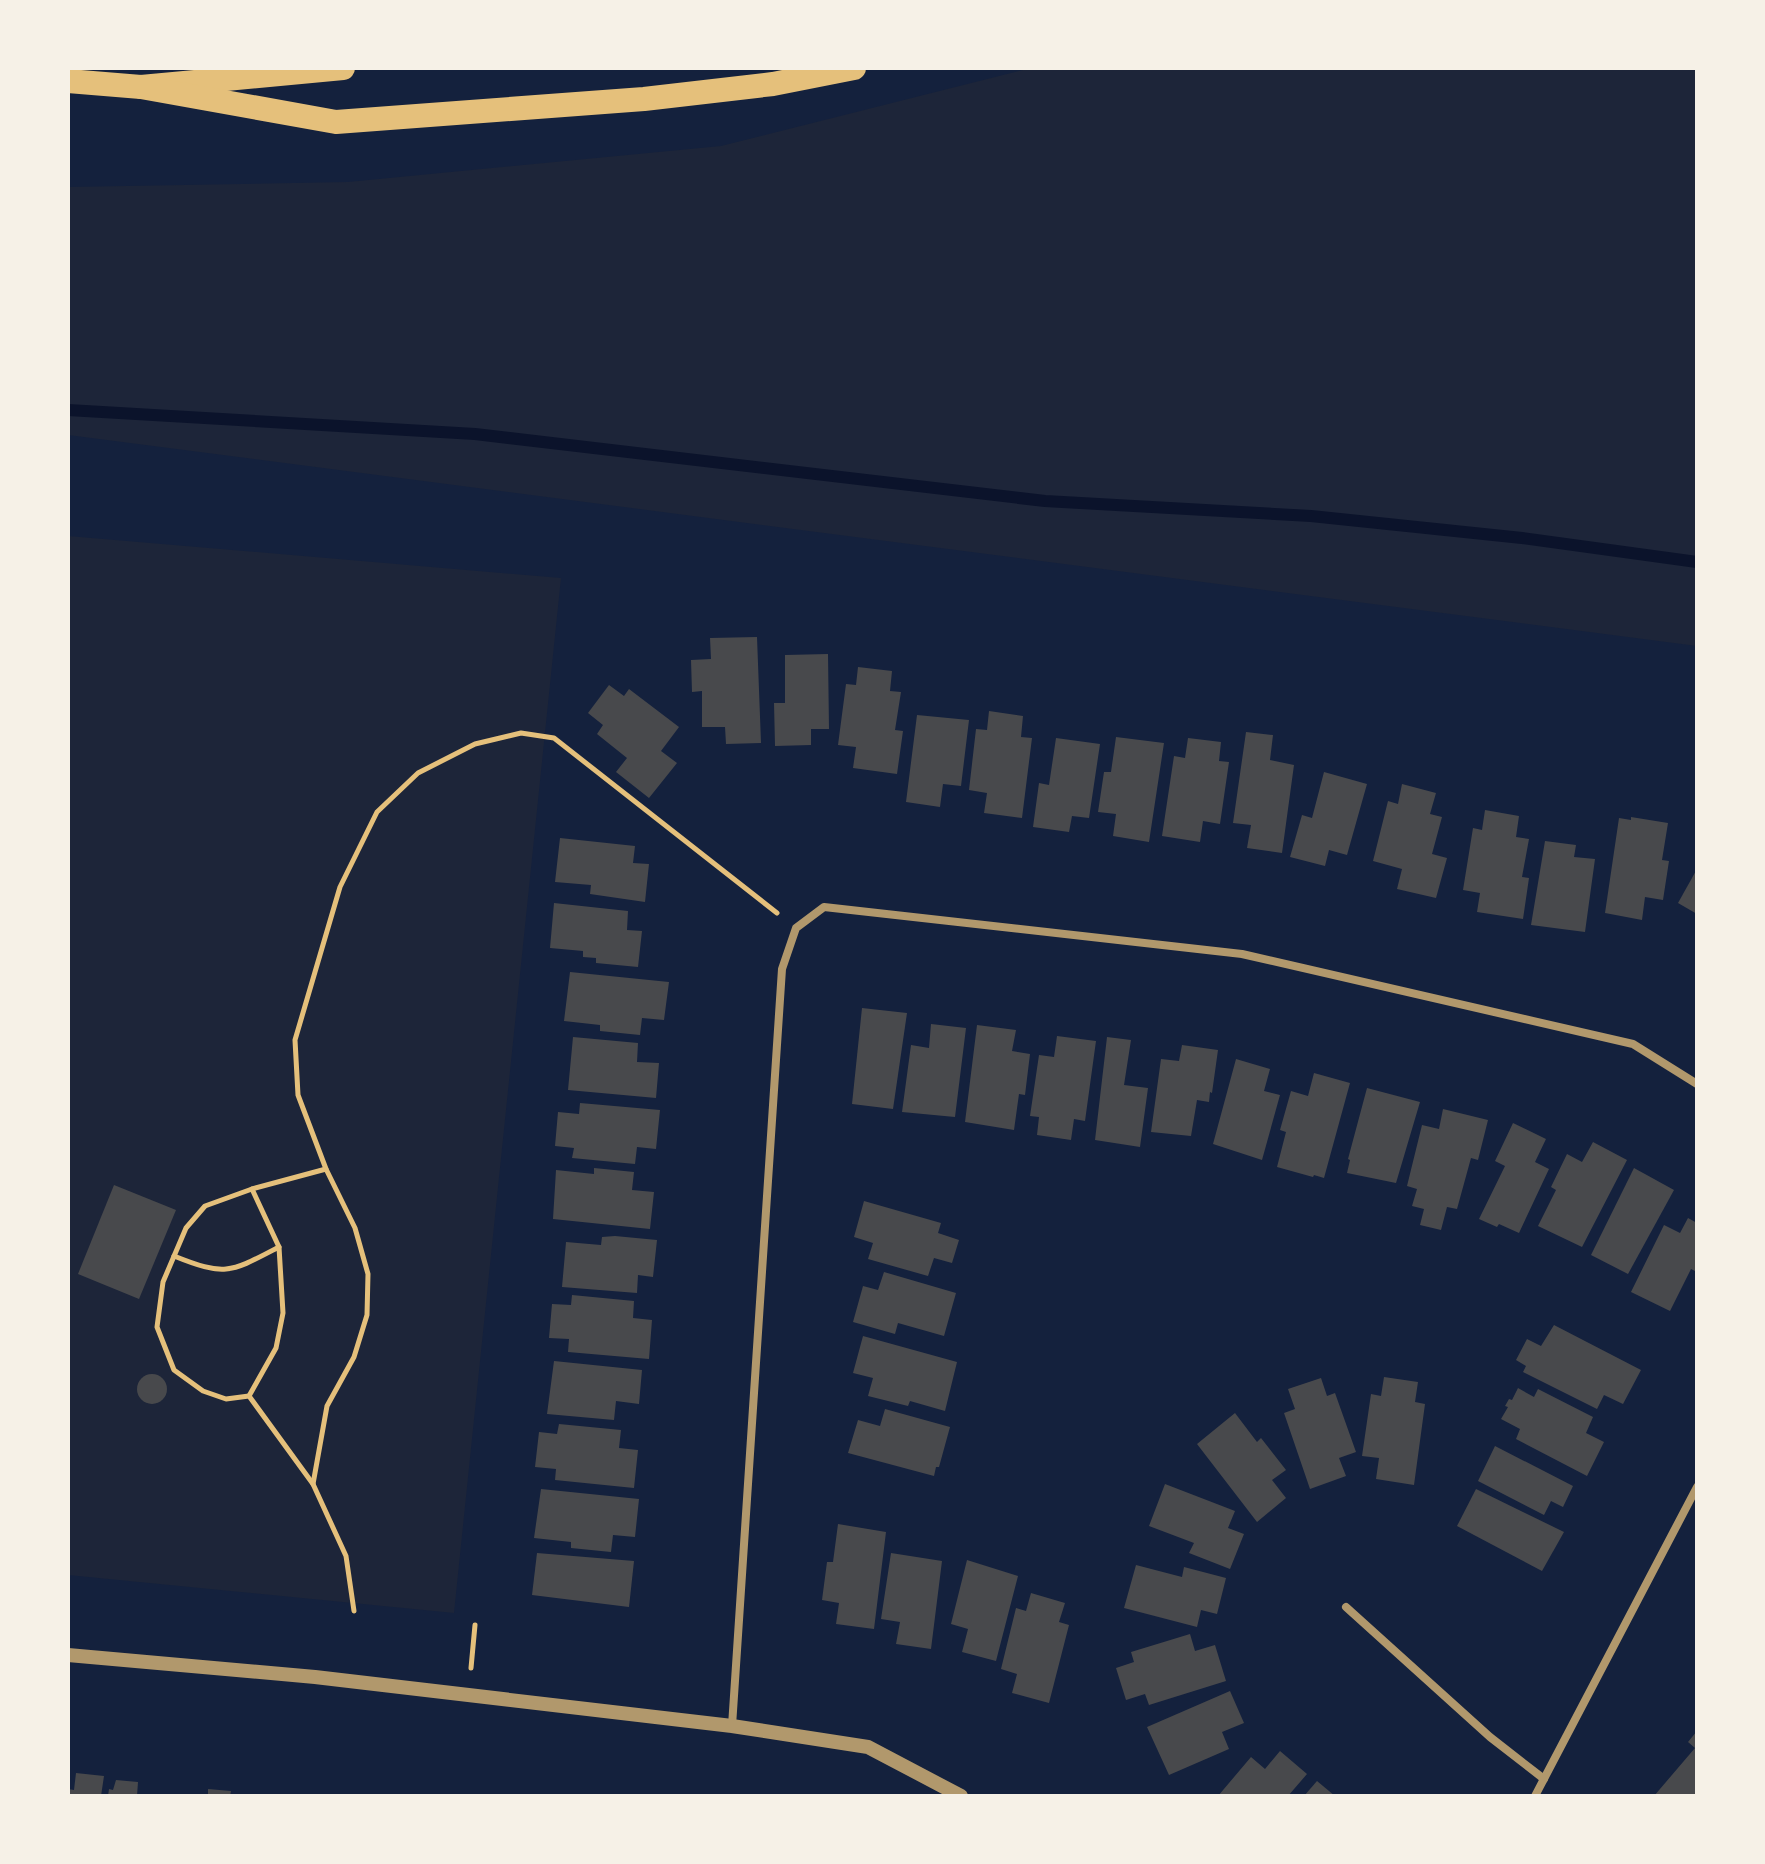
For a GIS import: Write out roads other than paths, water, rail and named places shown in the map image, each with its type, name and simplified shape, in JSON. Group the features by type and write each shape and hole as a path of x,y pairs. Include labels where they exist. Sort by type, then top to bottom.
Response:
{"highway":[{"path":"141,87 343,68"},
{"path":"68,81 141,87 336,122 644,99 773,84 854,68"}],"street":[{"path":"732,1726 782,969 796,928 824,907 1242,954 1633,1044 1697,1084"},
{"path":"1535,1796 1697,1487"},
{"path":"1346,1607 1490,1737 1544,1779"},
{"path":"68,1655 315,1677 732,1726 868,1747 961,1796"}],"waterway":[{"path":"68,410 475,434 1045,501 1311,516 1522,538 1697,562"}]}
